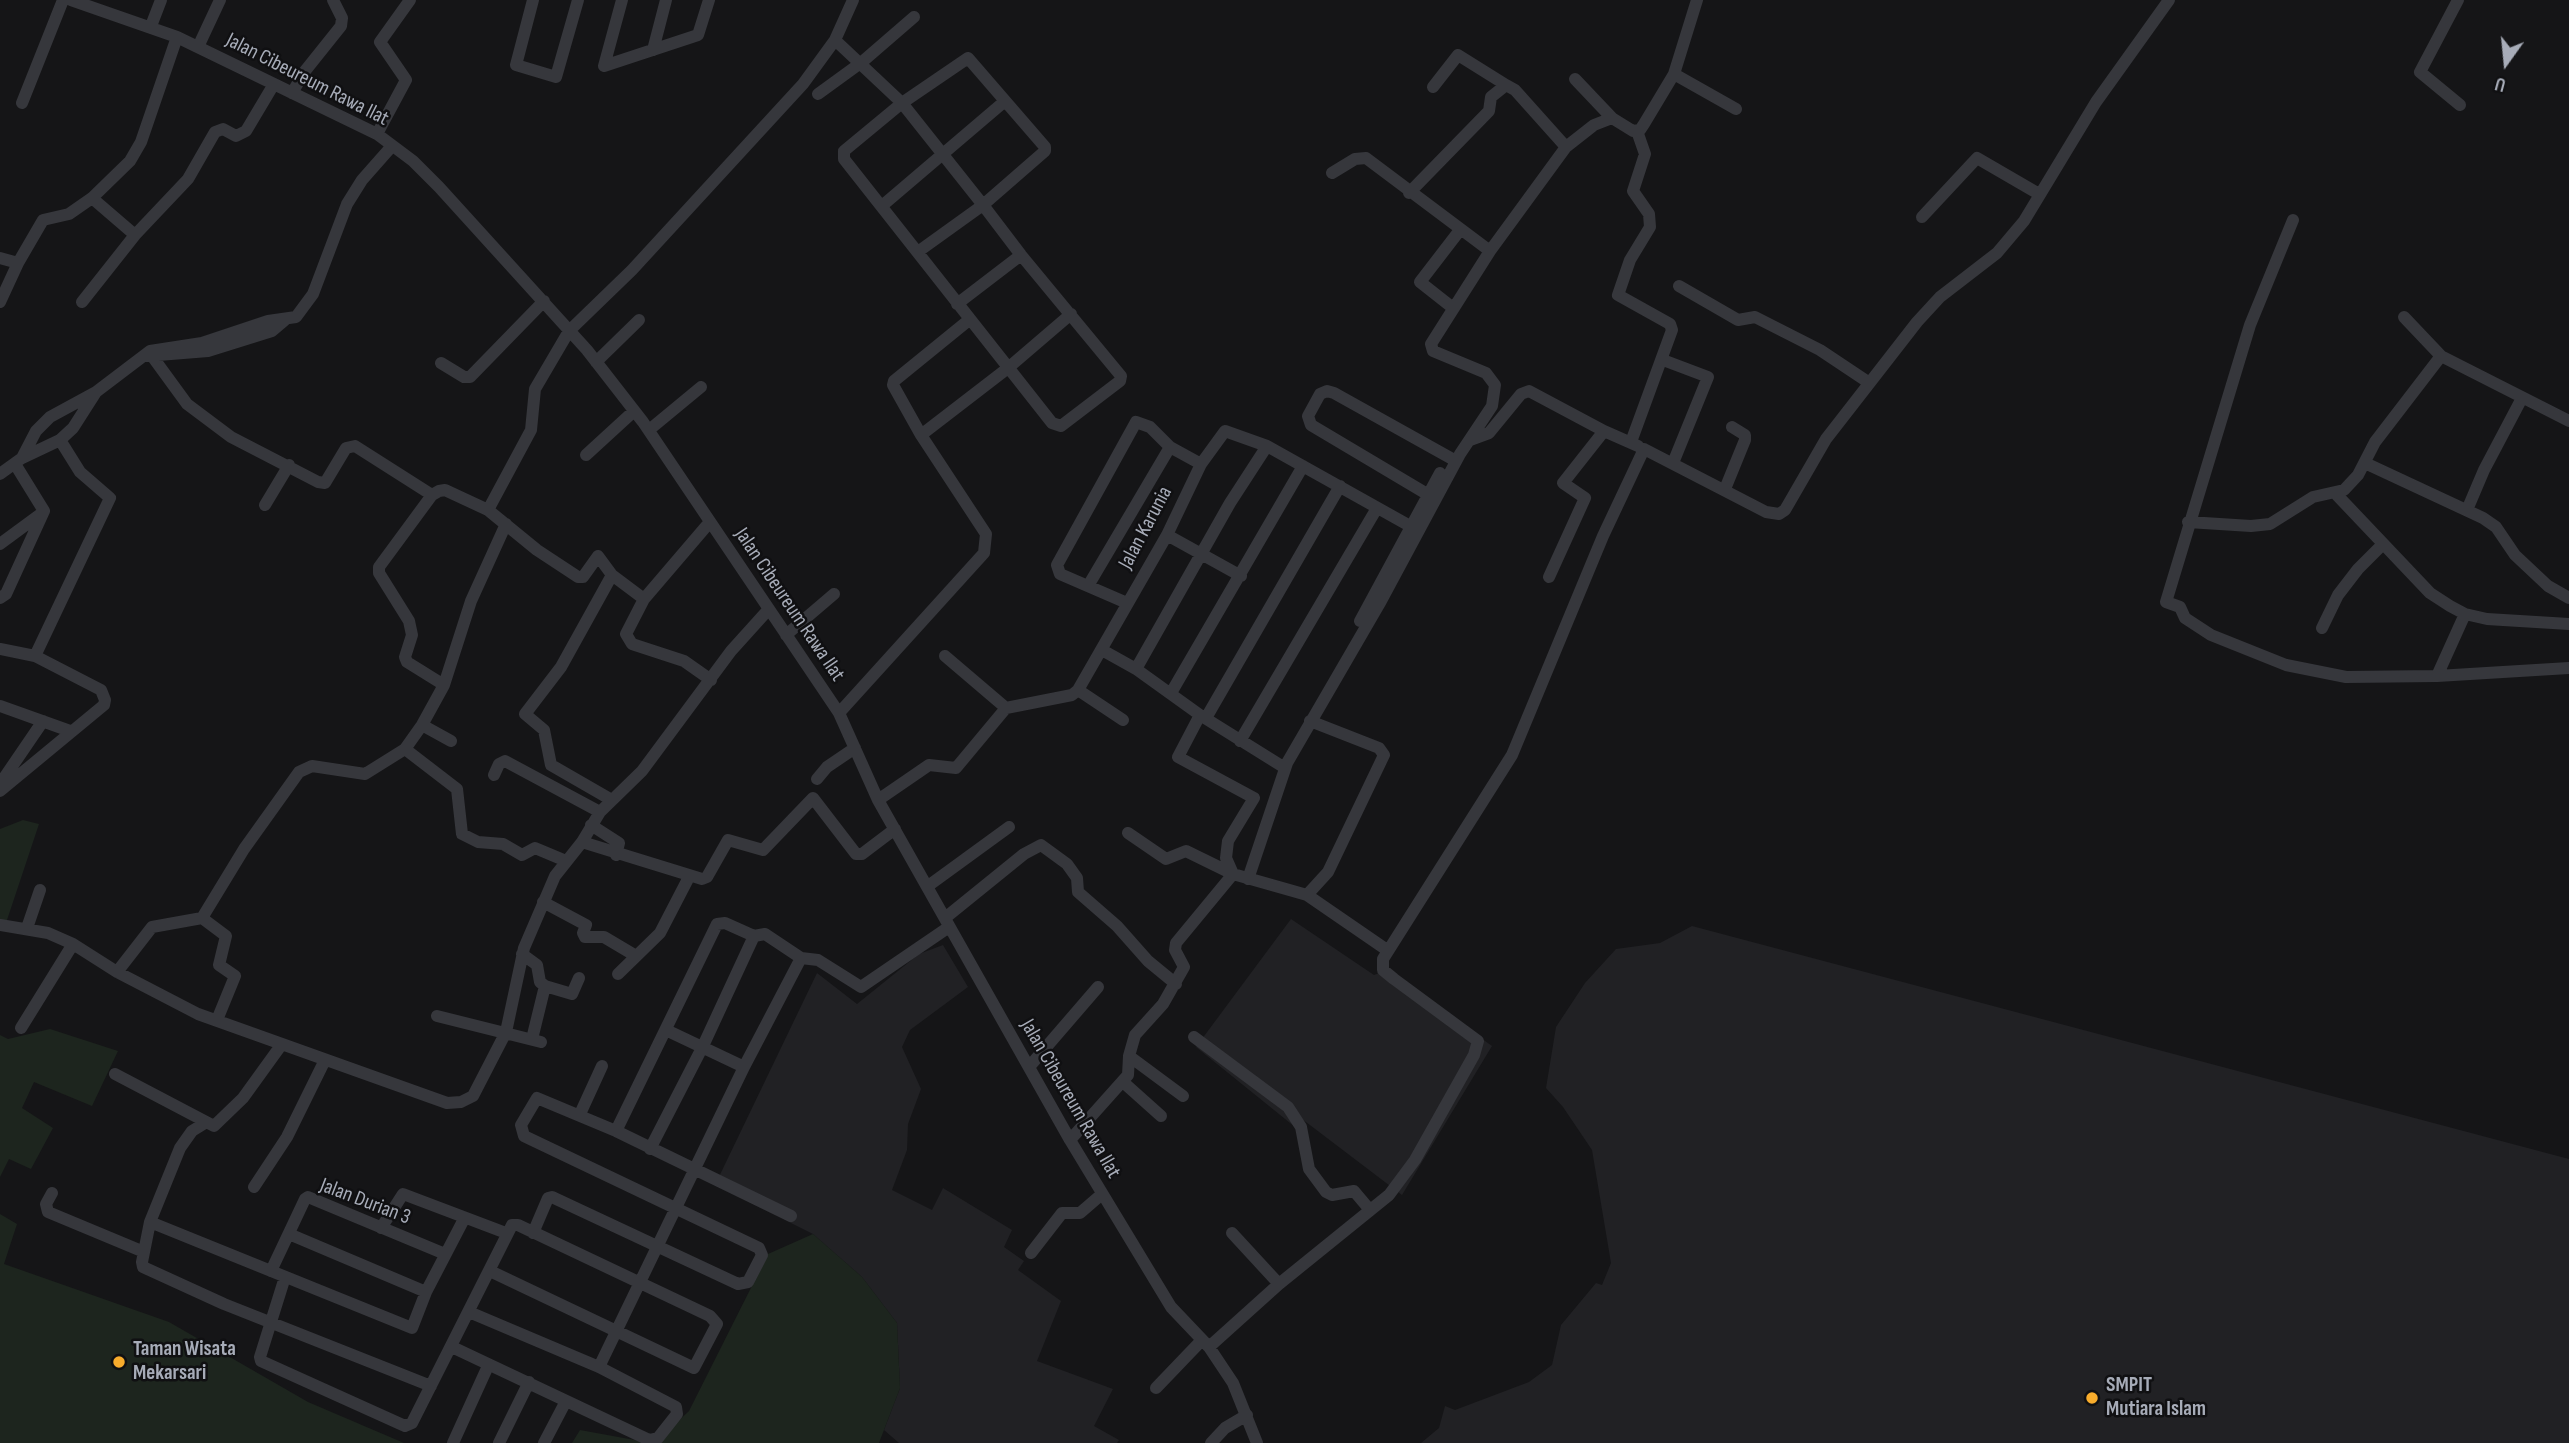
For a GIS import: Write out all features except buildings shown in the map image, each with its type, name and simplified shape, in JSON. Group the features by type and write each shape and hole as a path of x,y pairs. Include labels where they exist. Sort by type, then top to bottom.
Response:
{"street":[{"path":"22,103 63,0"},
{"path":"151,26 161,0"},
{"path":"198,47 220,0"},
{"path":"292,93 305,71 341,26 342,18 333,0"},
{"path":"377,134 406,80 380,42 410,0"},
{"path":"533,0 516,65 556,77 578,0"},
{"path":"622,0 604,66 698,35 709,0"},
{"path":"653,50 666,0"},
{"path":"488,510 531,430 535,389 569,331 640,261 803,84 835,40 853,0"},
{"path":"1637,131 1674,75 1698,0"},
{"path":"1470,440 1489,433 1521,394 1529,391 1772,514 1785,510 1826,439 1868,382 1940,297 1997,253 2024,221 2096,102 2169,0"},
{"path":"2458,0 2420,72 2460,105"},
{"name":"Jalan Cibeureum Rawa Ilat","path":"77,1 177,37 377,134 430,178 544,301 596,362 649,430 839,713 878,800 1070,1140 1171,1307 1206,1343 1233,1383 1257,1443"},
{"path":"818,94 862,62 914,17"},
{"path":"0,302 18,263 43,220 69,214 92,198 130,161 141,142 177,37"},
{"path":"835,40 862,62 902,103 983,205 1021,255 1121,376 1120,381 1056,426 842,155 902,103 964,58 972,60 1045,147 1045,151 983,205 919,251"},
{"path":"1433,87 1458,55 1515,90 1566,147"},
{"path":"1674,75 1736,109"},
{"path":"1575,79 1612,118 1637,131 1645,154 1633,191 1649,214 1650,227 1630,260 1617,289 1618,295 1670,324 1672,330 1631,442"},
{"path":"82,302 135,235 188,179 215,132 223,129 236,136 246,131 274,84"},
{"path":"1409,193 1489,111 1491,97 1506,85"},
{"path":"883,205 1005,101"},
{"path":"1248,879 1281,765 1427,494 1470,440 1492,406 1496,390 1490,378 1478,367 1433,351 1431,344 1490,251 1566,147 1594,125 1612,118"},
{"path":"18,461 36,431 50,417 77,399 96,392 158,348 202,343 268,321 296,317 304,309 347,204 362,180 392,146"},
{"path":"1332,173 1355,159 1366,158 1409,193 1490,251"},
{"path":"1922,217 1976,158 2039,194"},
{"path":"92,198 135,235"},
{"path":"2293,220 2250,324 2165,602 2180,607 2185,618 2211,635 2286,665 2346,677 2437,676 2569,668"},
{"path":"1453,308 1420,282 1460,230"},
{"path":"957,304 1021,255"},
{"path":"0,258 18,263"},
{"path":"1679,286 1738,320 1755,317 1798,339 1868,382"},
{"path":"441,363 464,377 470,377 544,301"},
{"path":"921,435 1008,368 1070,314"},
{"path":"2404,317 2441,356 2569,421"},
{"path":"596,362 639,320"},
{"path":"839,713 984,553 986,534 894,390 894,381 970,320"},
{"path":"149,356 187,404 230,437 318,482 325,482 346,448 355,446 432,495"},
{"path":"2188,522 2251,526 2270,524 2313,497 2336,494 2351,483 2375,442 2441,356"},
{"path":"1663,360 1708,377 1673,463"},
{"path":"649,430 701,387"},
{"path":"1427,494 1311,425 1308,416 1320,394 1327,391 1334,393 1452,460"},
{"path":"0,474 18,461 60,440 73,428 96,392"},
{"path":"2467,510 2484,470 2522,398"},
{"path":"586,455 634,411"},
{"path":"1127,603 1060,574 1056,565 1136,422 1150,427 1170,447 1201,464"},
{"path":"1725,489 1745,440 1745,435 1732,427"},
{"name":"Jalan Karunia","path":"1078,690 1167,535 1201,464 1221,433 1231,430 1267,446"},
{"path":"1549,578 1585,498 1563,483 1604,431"},
{"path":"35,656 110,498 80,472 60,440"},
{"path":"1136,669 1201,554 1267,446 1410,526"},
{"path":"1088,586 1170,447"},
{"path":"1156,1388 1206,1343 1390,1195 1405,1175 1478,1045 1478,1041 1438,1009 1384,970 1382,961 1512,755 1603,536 1644,449"},
{"path":"1281,765 1381,601 1452,460"},
{"path":"18,461 44,511"},
{"path":"2365,463 2467,510 2496,527 2515,555 2548,586 2569,598"},
{"path":"265,505 289,466"},
{"path":"1171,693 1303,466"},
{"path":"1233,874 1226,858 1228,841 1254,799 1178,757 1340,486"},
{"path":"444,685 407,662 405,657 412,635 409,621 379,573 382,562 432,495 445,489 488,510 578,577 583,577 596,556 612,575 644,599"},
{"path":"2336,494 2430,593 2465,614 2569,624"},
{"path":"1240,741 1377,508"},
{"path":"0,544 44,511"},
{"path":"0,598 6,594 44,511"},
{"path":"709,523 644,599 626,634 627,639 670,659 684,661 711,680"},
{"path":"202,918 244,849 299,772 313,766 365,774 405,749 444,685 471,601 506,524"},
{"path":"1167,535 1241,576"},
{"path":"2322,628 2338,595 2383,544"},
{"path":"610,799 551,765 544,730 525,714 561,667 612,575"},
{"path":"786,635 834,594"},
{"path":"0,925 27,928 74,944 117,972 217,1020 447,1103 461,1102 473,1096 506,1032 522,954 555,876 582,842 610,799 642,771 731,651 768,610"},
{"path":"2437,676 2465,614"},
{"path":"0,649 35,656 104,694 104,705 0,791"},
{"path":"1102,650 1136,669 1203,717 1281,765"},
{"path":"945,656 1006,708"},
{"path":"878,800 929,765 956,768 1006,708 1072,695 1078,690 1123,720"},
{"path":"0,706 70,731"},
{"path":"0,784 43,721"},
{"path":"1307,895 1328,872 1384,755 1379,748 1310,721"},
{"path":"422,725 452,741"},
{"path":"817,779 827,767 855,748"},
{"path":"405,749 457,789 462,834 478,842 503,844 522,855 535,848 566,861"},
{"path":"494,775 499,764 505,761 600,812"},
{"path":"582,842 696,880 707,877 728,840 763,850 813,798 856,854 862,854 895,829"},
{"path":"591,825 619,843 616,855"},
{"path":"928,887 1009,827"},
{"path":"1128,833 1166,859 1186,850 1233,874 1307,895 1387,950"},
{"path":"616,1131 717,923 725,923 754,936 765,934 801,958 818,961 860,987 947,923 1015,862 1041,845 1067,864 1076,878 1078,892 1117,926 1147,961 1176,984"},
{"path":"1070,1140 1129,1073 1129,1056 1135,1035 1152,1019 1176,984 1185,964 1176,952 1176,943 1233,874"},
{"path":"618,974 660,933 689,877"},
{"path":"27,928 40,890"},
{"path":"543,902 586,925 583,933 585,937 604,937 636,956"},
{"path":"117,972 152,927 202,918 226,936 219,965 235,976 217,1020"},
{"path":"650,1149 703,1046 754,936"},
{"path":"21,1028 74,944"},
{"path":"522,954 537,965 540,982 545,986 572,994 579,978"},
{"path":"600,1367 744,1067 801,958"},
{"path":"437,1016 537,1040 545,986"},
{"path":"1029,1067 1098,987"},
{"path":"666,1030 744,1067"},
{"path":"1194,1037 1288,1107 1301,1127 1309,1169 1326,1192 1332,1195 1354,1191 1370,1210"},
{"path":"115,1074 205,1123 218,1125 282,1044"},
{"path":"1129,1056 1183,1096"},
{"path":"254,1187 286,1137 325,1060"},
{"path":"580,1114 603,1066"},
{"path":"1123,1082 1161,1116"},
{"path":"533,1233 548,1198 552,1197 738,1284 748,1282 762,1255 760,1248 524,1136 521,1125 536,1098 580,1114 791,1216"},
{"path":"205,1123 192,1131 180,1148 150,1222 142,1264 145,1268 224,1304 432,1386"},
{"path":"52,1193 46,1204 48,1212 144,1252"},
{"path":"381,1228 404,1194 506,1233"},
{"path":"1031,1253 1062,1213 1080,1213 1102,1194"},
{"name":"Jalan Durian 3","path":"271,1271 304,1199 308,1197 445,1254"},
{"path":"150,1222 410,1328 415,1326 426,1292 464,1219"},
{"path":"285,1277 260,1357 261,1362 405,1426 412,1423 432,1386 512,1225 715,1319 716,1327 697,1366 690,1366 490,1271"},
{"path":"1232,1233 1279,1284"},
{"path":"289,1234 426,1292"},
{"path":"452,1347 649,1440 657,1438 677,1414 676,1406 600,1367 469,1312"},
{"path":"453,1443 488,1366"},
{"path":"499,1443 528,1382"},
{"path":"544,1443 566,1401"},
{"path":"1211,1443 1226,1428 1247,1415"}],"shaded area":[{"path":"23,820 39,824 5,926 0,926 0,829"},
{"path":"1291,919 1374,975 1387,970 1492,1046 1402,1195 1302,1119 1295,1127 1196,1047"},
{"path":"1692,926 2569,1159 2569,1443 1421,1443 1439,1428 1445,1406 1455,1410 1529,1382 1552,1365 1561,1325 1596,1283 1602,1285 1611,1263 1592,1150 1563,1107 1546,1088 1556,1027 1585,983 1616,949 1660,943"},
{"path":"943,945 968,987 910,1030 902,1047 921,1089 908,1124 907,1150 892,1190 932,1210 943,1188 1012,1230 1004,1247 1024,1261 1018,1270 1061,1301 1037,1361 1113,1389 1094,1426 1119,1440 1117,1443 899,1443 884,1430 900,1388 897,1323 862,1277 813,1234 715,1185 817,973 857,1004 919,954"},
{"path":"50,1029 118,1051 92,1106 34,1082 22,1108 53,1128 31,1169 9,1159 0,1177 0,1035 8,1039"},
{"name":"Taman Wisata Mekarsari","path":"0,1214 17,1224 4,1264 169,1322 308,1402 404,1443 0,1443"},
{"path":"813,1234 862,1277 897,1323 900,1388 879,1443 655,1443 689,1411 768,1254"},
{"path":"580,1430 651,1443 572,1443"}],"place":[{"name":"Taman Wisata Mekarsari","path":"119,1362"},
{"name":"SMPIT Mutiara Islam","path":"2092,1398"}]}
